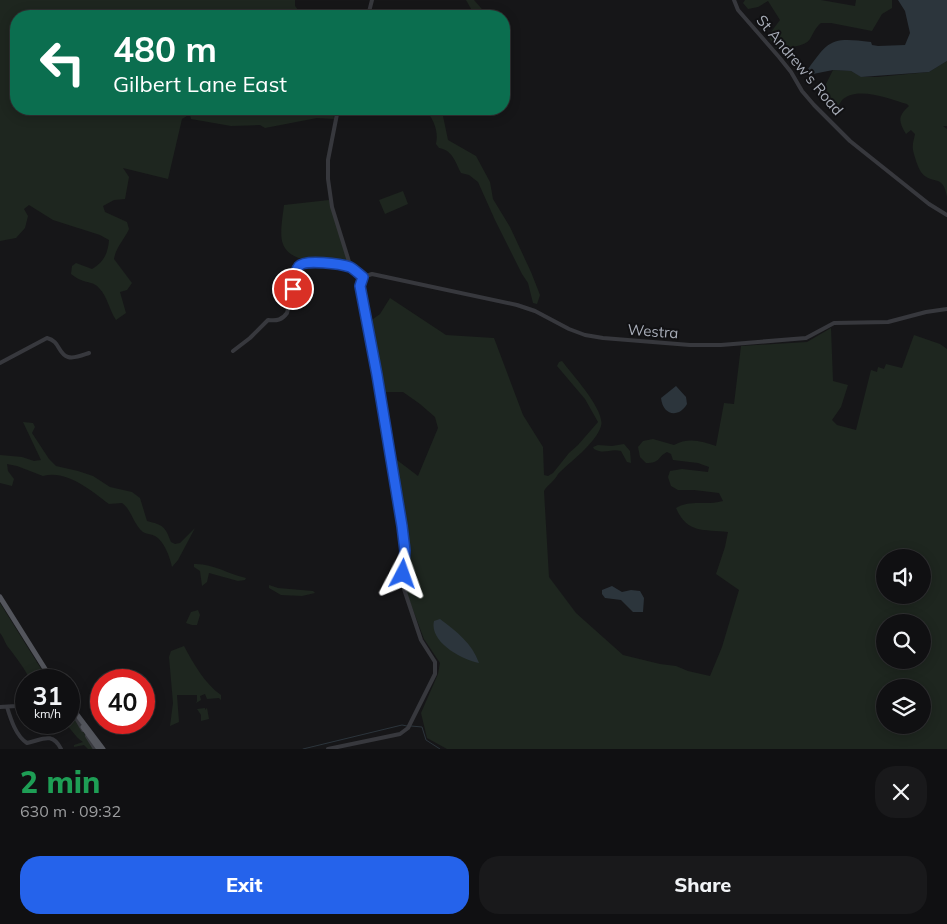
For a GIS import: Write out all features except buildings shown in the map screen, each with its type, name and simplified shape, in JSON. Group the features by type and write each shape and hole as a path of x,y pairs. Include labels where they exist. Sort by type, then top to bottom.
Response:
{"main road":[{"path":"0,597 45,669"},
{"path":"80,719 104,749"},
{"path":"80,721 99,749"}],"street":[{"name":"St Andrew's Road","path":"734,0 738,10 780,57 802,91 814,105 858,149 929,204 947,215"},
{"path":"337,115 328,160 328,179 332,207 351,268"},
{"path":"233,351 250,338 268,320 283,319 287,313 299,266 303,263 313,262 351,268 363,277 360,286 402,526 405,551 403,586 421,640 436,666 435,674 408,726 400,734 328,749"},
{"name":"Westra","path":"363,277 372,274 517,305 535,311 569,329 585,335 690,345 721,345 806,338 834,324 888,322 926,312 947,309"},
{"path":"0,363 47,338 55,341 68,357 89,353"},
{"path":"0,707 15,705"},
{"path":"7,707 11,720 23,740 28,743 44,737 50,738 59,744 61,749"},
{"path":"80,727 95,749"}],"shaded area":[{"path":"0,0 295,0 295,6 298,10 10,10 10,115 188,115 182,119 168,179 123,168 129,177 125,199 114,200 103,206 105,212 127,222 129,229 118,247 114,259 132,283 127,290 120,292 126,313 116,320 99,288 71,274 72,266 76,263 92,269 100,263 108,249 109,240 100,235 53,220 29,205 24,209 28,216 25,228 16,238 0,241"},
{"path":"466,0 474,0 483,10 472,10"},
{"path":"745,0 821,0 855,6 856,0 892,0 892,8 882,14 872,31 831,23 821,23 810,39 804,44 776,48 768,36 780,20 768,1 758,7 748,9 743,3"},
{"path":"898,0 947,0 947,61 929,72 861,77 851,71 833,70 808,75 806,72 820,53 832,43 838,41 871,42 872,45 878,46 905,45 910,33 905,11"},
{"path":"947,61 947,126 943,126 947,129 947,197 943,185 925,176 919,168 913,148 915,134 911,130 906,134 900,119 909,106 907,104 875,95 857,94 843,99 834,113 823,102 826,84 833,70 851,71 862,77 877,77 929,72"},
{"path":"190,115 334,115 334,119 317,118 265,128 260,125 231,126 191,119"},
{"path":"430,115 442,115 448,140 476,156 490,182 493,199 510,227 531,272 540,295 537,304 533,303 528,283 495,220 478,182 469,175 461,173 450,154 439,148 436,144 436,130"},
{"path":"403,191 408,204 385,214 379,200"},
{"path":"329,200 348,261 346,265 301,259 287,251 283,244 281,236 284,205"},
{"path":"390,298 446,335 494,338 523,415 543,447 544,475 548,476 553,473 598,422 585,399 557,366 562,361 593,402 601,419 601,426 594,439 558,474 544,491 549,577 576,613 623,655 676,666 710,676 722,647 739,590 716,574 728,532 697,529 685,522 676,508 693,503 723,501 719,493 678,490 671,486 668,477 670,471 682,469 708,472 709,467 698,463 673,460 671,454 667,452 657,461 646,463 640,457 638,447 643,441 653,439 674,445 690,440 716,446 724,403 734,404 741,346 807,342 831,328 833,381 848,385 841,407 832,420 837,425 856,430 871,370 877,372 878,367 884,369 886,364 902,368 914,335 940,344 947,349 947,749 447,749 427,738 421,713 438,674 440,663 424,639 404,586 410,556 409,542 393,457 418,476 438,428 435,417 403,392 384,392 369,322 380,314"},
{"path":"676,386 686,397 687,404 680,412 672,413 668,412 662,404 661,398"},
{"path":"23,422 33,423 35,427 32,433 49,459 56,466 93,476 110,487 132,492 140,498 147,521 163,527 171,542 175,544 180,543 195,528 178,560 172,567 164,545 155,536 144,533 140,529 128,509 122,503 109,504 70,478 52,475 43,476 7,464 8,471 14,479 12,486 0,483 0,455 22,457 34,461 41,460"},
{"path":"624,444 630,451 631,463 627,462 621,451 598,451 593,447 598,445 612,446"},
{"path":"194,564 207,565 246,578 245,580 238,581 209,573 207,582 202,586 200,571 194,567"},
{"path":"269,585 278,588 313,591 315,593 302,596 281,595 269,588"},
{"path":"612,586 622,592 640,591 644,598 643,612 633,612 621,600 605,598 602,590"},
{"path":"0,603 41,669 24,669 0,633"},
{"path":"198,610 200,615 197,625 186,623 191,612"},
{"path":"440,619 458,633 468,644 479,663 456,654 442,643 434,629 434,621"},
{"path":"184,646 195,666 221,695 221,700 219,698 207,699 205,694 200,696 201,700 196,703 197,695 177,695 179,722 170,726 173,703 169,657 171,651"},
{"path":"205,708 205,710 207,708 209,719 201,721 201,715 197,709"},
{"path":"80,727 95,749 88,749 84,745 74,747 74,745 83,742 74,734 80,734"}],"waterway":[{"path":"303,749 402,725 407,726"},
{"path":"411,726 422,727 426,740 440,749"}],"route":[{"path":"293,289 296,272 303,263 313,262 351,268 363,277 360,281 360,286 402,526 405,551 403,574"}]}
